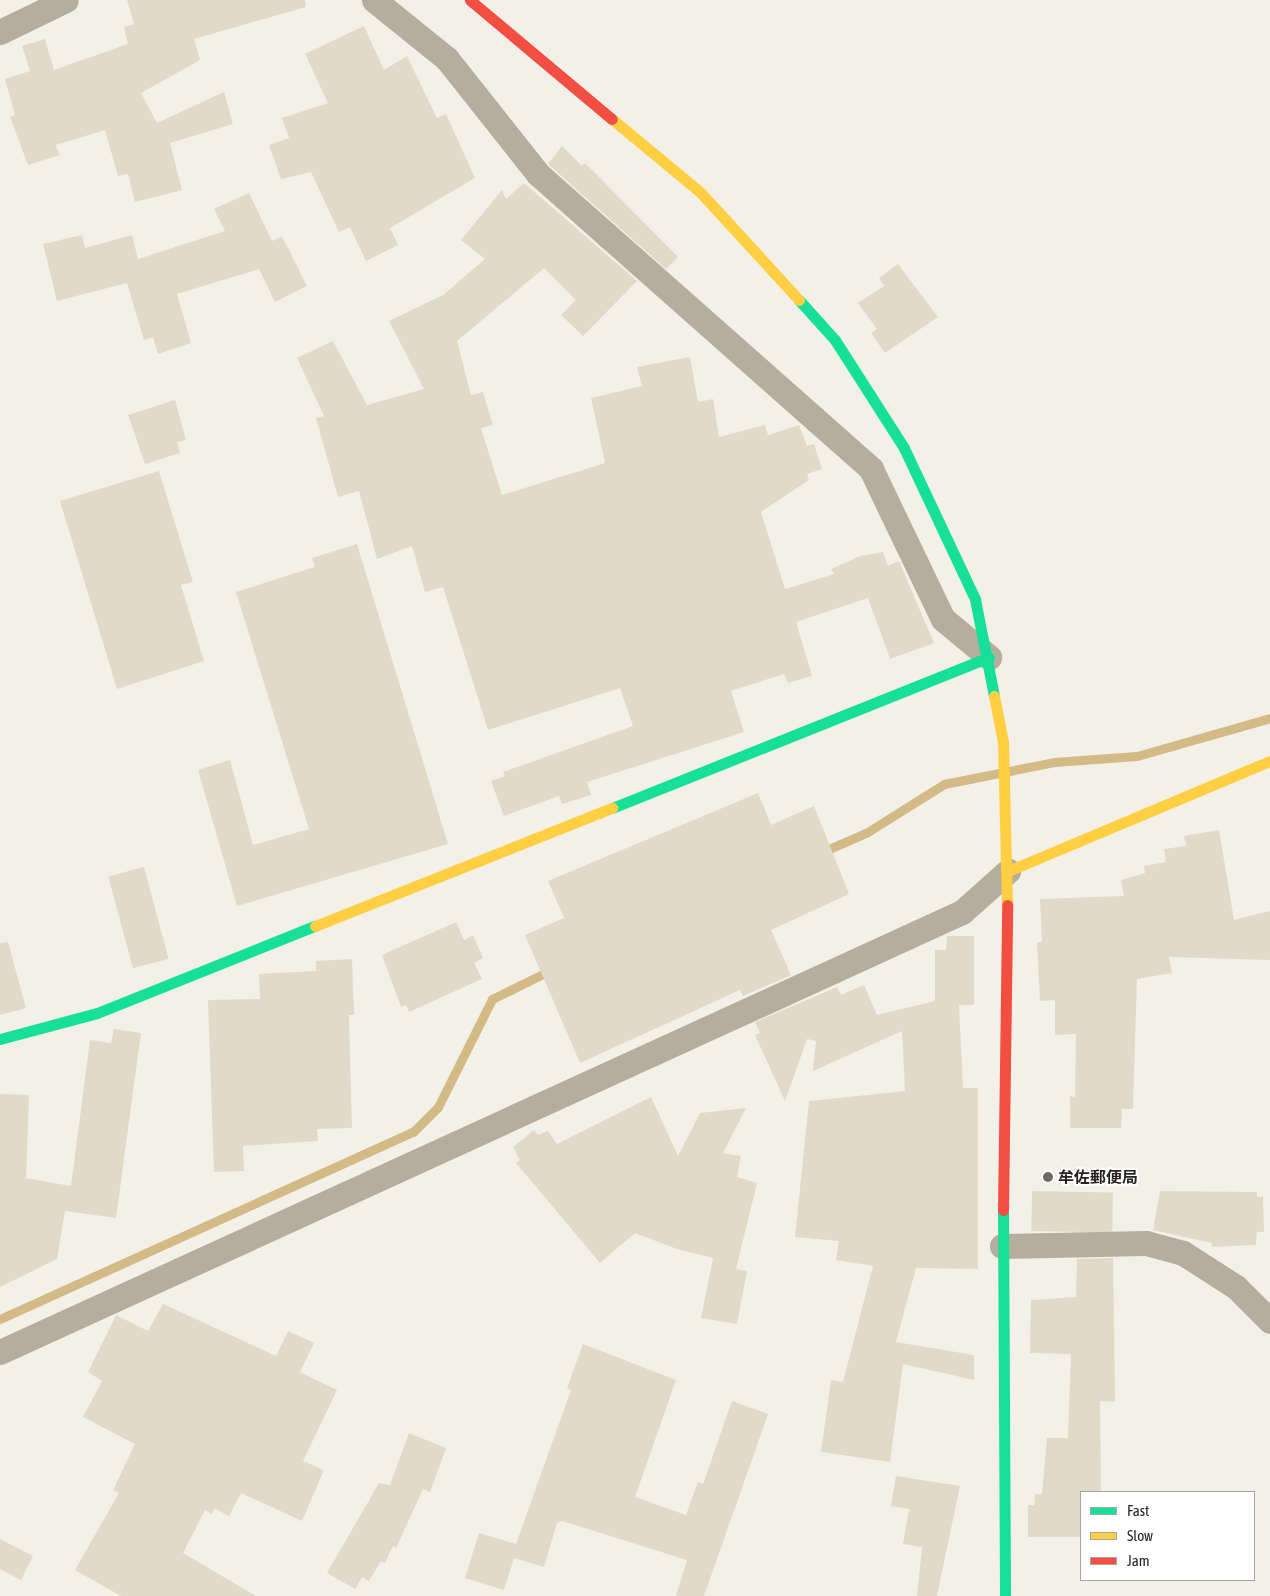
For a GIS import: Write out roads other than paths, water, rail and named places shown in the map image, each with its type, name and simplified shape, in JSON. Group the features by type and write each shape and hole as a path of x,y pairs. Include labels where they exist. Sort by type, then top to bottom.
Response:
{"street":[{"path":"0,32 66,0"},
{"path":"374,0 448,59 538,174 872,469 943,619 989,657"},
{"path":"470,0 701,193 834,340 904,448 975,599 989,657 1003,742 1007,831 1002,1246 1005,1596"},
{"path":"0,1039 97,1013 989,657"},
{"path":"0,1352 962,912 1008,871 1270,760"},
{"path":"1002,1246 1146,1243 1183,1253 1236,1287 1270,1321"}],"waterway":[{"path":"822,852 866,833 944,784 1054,762 1137,756 1270,718"},
{"path":"0,1319 413,1132 438,1107 492,999 553,969"}],"place":[{"name":"牟佐郵便局","path":"1048,1177"}]}
